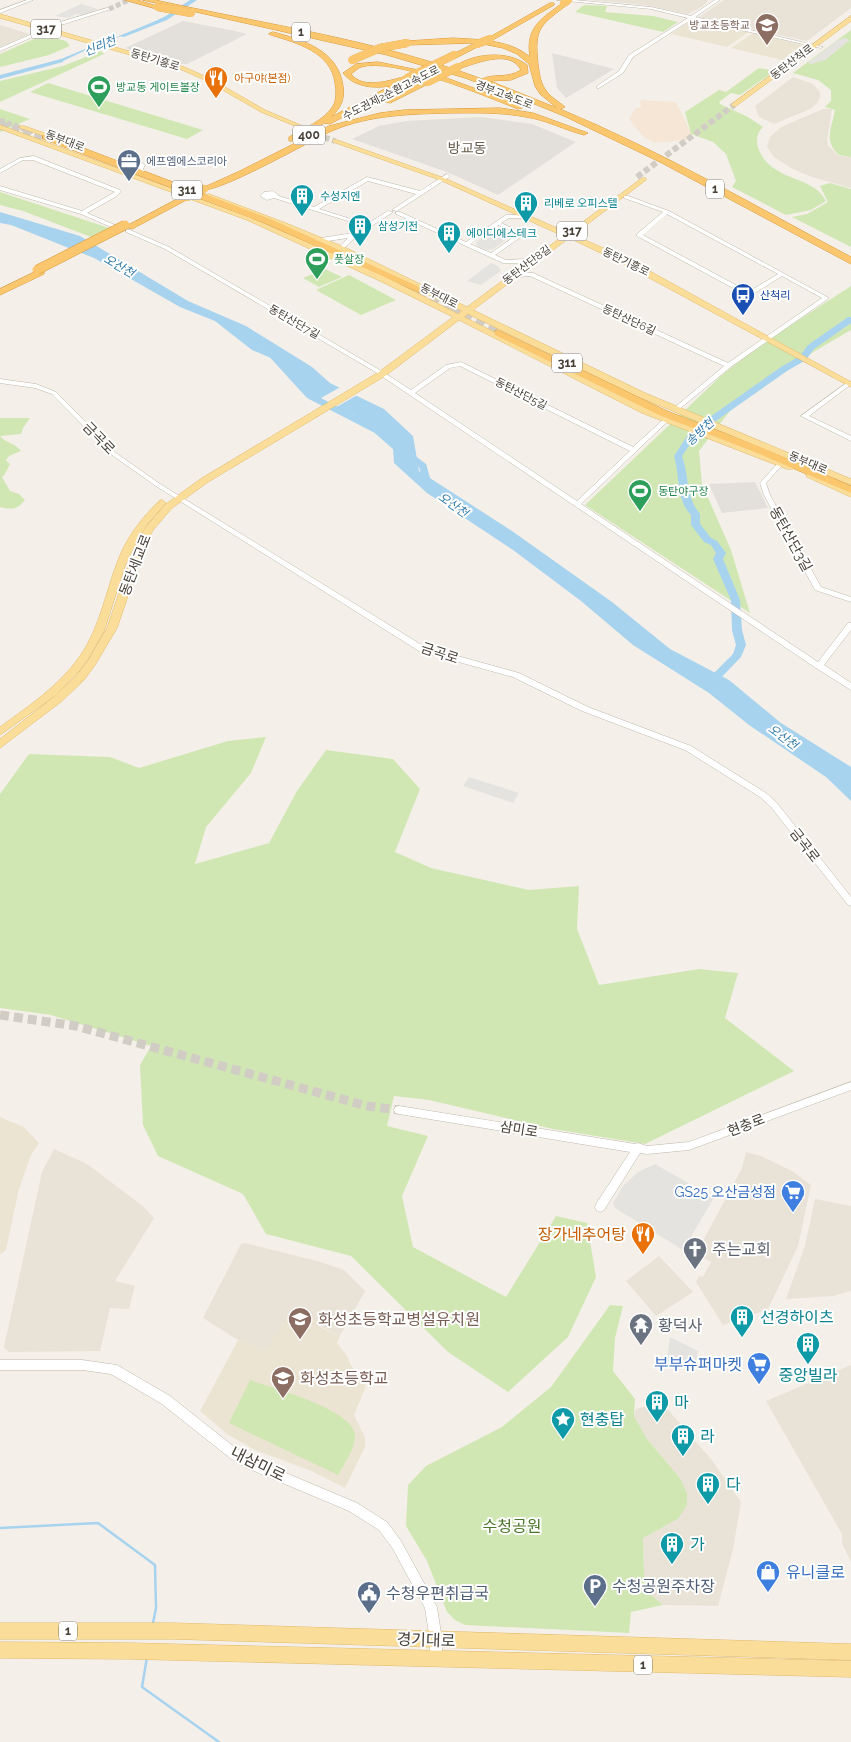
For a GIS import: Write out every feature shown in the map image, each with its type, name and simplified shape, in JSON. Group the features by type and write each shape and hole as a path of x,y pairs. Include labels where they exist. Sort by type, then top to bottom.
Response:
{"highway":[{"name":"경부고속도로","path":"128,0 327,37 445,69 554,110 663,162 851,262"},
{"name":"경부고속도로","path":"146,0 161,6"},
{"name":"수도권제2순환고속도로","path":"0,292 563,1"},
{"path":"535,70 532,44 534,33 540,24 563,1"},
{"name":"경부고속도로","path":"193,12 345,45 436,71 492,90 581,127 851,268"},
{"path":"210,17 273,34 318,51 334,67 340,85 340,100"},
{"path":"287,142 325,118 334,110 340,100 343,69 352,60 380,48 407,43 454,40 488,43 522,54 533,65 540,88 558,105 663,162"},
{"path":"201,188 249,170 353,116 428,82 468,62 501,58 518,62 525,71 511,78 496,80 445,69"},
{"path":"411,79 387,84 368,84 353,80 347,74 351,68 374,62 394,65 491,96 596,139"},
{"name":"수도권제2순환고속도로","path":"201,188 411,79"},
{"path":"319,134 360,119 380,115 479,110 520,112 575,129"},
{"name":"동부대로","path":"43,138 260,221 420,292"},
{"name":"동부대로","path":"43,138 270,222 420,292"},
{"path":"666,172 694,185"},
{"path":"260,221 328,254"},
{"path":"270,222 294,228"},
{"name":"수도권제2순환고속도로","path":"0,287 39,271"},
{"name":"동부대로","path":"499,332 647,407"},
{"name":"동부대로","path":"499,332 627,397 691,423 798,462 851,486"},
{"path":"642,395 650,410 680,422 691,423"},
{"name":"동부대로","path":"708,429 851,492"}],"main road":[{"name":"동탄기흥로","path":"0,18 89,42 186,74 210,85 248,109 300,128"},
{"name":"동탄산척로","path":"818,46 851,18"},
{"name":"동탄산척로","path":"737,106 851,24"},
{"name":"동부대로","path":"0,125 20,126 43,138 249,219 328,254 464,308 499,332"},
{"path":"0,125 43,138"},
{"name":"동부대로","path":"43,138 130,166 294,228 342,249 420,292 455,315 499,332 676,409 691,423"},
{"name":"동탄기흥로","path":"336,139 445,177 568,232 768,336 850,383"},
{"name":"동탄기흥로","path":"445,177 526,216 568,232"},
{"name":"동탄산단8길","path":"455,315 640,178"},
{"path":"379,372 455,315"},
{"name":"동탄세교로","path":"0,732 53,692 75,669 86,654 99,630 130,543 148,516 175,496 205,480 379,372"},
{"name":"동부대로","path":"647,407 666,420 691,423"},
{"name":"동부대로","path":"708,429 781,463 851,492"},
{"name":"동부대로","path":"708,429 802,460 851,482"},
{"name":"동탄세교로","path":"0,744 58,699 80,678 92,663 112,628 144,537 175,496"},
{"name":"경기대로","path":"0,1631 135,1630 851,1652"},
{"name":"경기대로","path":"0,1650 130,1651 851,1669"}],"street":[{"path":"0,11 26,0"},
{"path":"0,11 31,0"},
{"path":"600,87 621,72 631,56 718,0"},
{"path":"563,1 644,7 818,46"},
{"path":"0,50 45,30 108,9"},
{"path":"0,170 22,159 34,158 118,191 115,195 83,213"},
{"path":"342,249 346,242 445,177"},
{"path":"314,209 366,179 420,193"},
{"path":"0,188 83,213 113,226"},
{"path":"276,197 369,226"},
{"path":"626,197 667,212 826,298 727,365 702,384 676,409"},
{"path":"507,207 508,216"},
{"path":"394,212 505,262 524,264 531,274"},
{"path":"667,212 639,236 746,293 752,293 782,274"},
{"path":"467,244 508,216 526,216"},
{"path":"491,256 522,234 497,223"},
{"name":"동탄산단7길","path":"127,228 167,248 379,372"},
{"path":"321,240 358,234"},
{"path":"505,262 509,267 510,274 531,274"},
{"name":"동탄산단6길","path":"531,274 727,365"},
{"name":"동탄산단5길","path":"412,393 448,366 462,364 634,450"},
{"path":"379,372 851,687"},
{"name":"금곡로","path":"0,381 36,386 54,394 73,410 114,454 175,496 422,649 516,675 585,708 688,748 763,795 774,805 851,903"},
{"path":"850,383 804,416 851,439"},
{"path":"577,504 666,420"},
{"name":"동탄산단3길","path":"781,463 763,482 767,495 818,588 851,600"},
{"path":"819,666 851,625"},
{"name":"현충로","path":"638,1147 647,1150 689,1146 851,1086"},
{"name":"삼미로","path":"399,1110 638,1147"},
{"path":"600,1207 638,1147"},
{"name":"내삼미로","path":"0,1365 82,1365 113,1368 166,1400 234,1454 251,1464 353,1507 383,1526 397,1544 431,1607 436,1640 436,1660"}],"shaded area":[{"path":"591,0 708,0 703,6 688,14 645,5"},
{"path":"724,0 851,0 851,8 807,41 699,17"},
{"path":"81,4 98,9 85,15 76,14 68,18 55,16"},
{"path":"694,19 749,32 727,47 671,34"},
{"path":"183,21 247,34 187,64 179,64 125,48"},
{"path":"0,25 30,34 0,47"},
{"name":"방교초등학교","path":"753,33 803,45 782,60 731,48"},
{"path":"845,38 850,40 825,60 811,64 808,63 838,40"},
{"path":"552,53 614,69 566,98 557,88"},
{"path":"793,77 813,84 820,92 817,103 810,109 774,124 759,117 755,106"},
{"path":"640,101 675,102 693,139 655,143 644,137 629,119 636,108 641,107"},
{"path":"823,109 832,109 827,140 828,146 839,156 851,157 851,188 809,176 791,168 774,157 767,147 770,137 781,127"},
{"path":"482,117 532,124 576,142 498,195 447,172 352,139 379,126 406,121"},
{"path":"496,228 500,228 513,235 493,249 486,250 477,246 476,242"},
{"path":"491,263 498,266 501,271 481,285 467,281"},
{"path":"755,482 768,508 722,513 709,484"},
{"path":"469,777 519,793 513,803 463,786"},
{"path":"0,1117 24,1127 39,1143 31,1155 19,1189 6,1250 0,1255"},
{"path":"54,1149 87,1164 144,1207 154,1218 115,1281 135,1286 129,1309 110,1308 100,1351 9,1352 4,1347 42,1172"},
{"path":"746,1152 761,1156 792,1171 811,1185 798,1246 769,1307 766,1310 723,1325 696,1282 699,1276 703,1277 711,1262 696,1254 742,1168"},
{"path":"655,1164 714,1198 683,1250 615,1208 613,1203 623,1186 638,1172"},
{"path":"815,1199 851,1206 851,1291 833,1296 786,1299 805,1246"},
{"path":"245,1243 321,1262 344,1270 365,1291 340,1336 320,1326 306,1313 302,1320 266,1351 238,1340 203,1318 241,1244"},
{"path":"659,1256 693,1292 656,1316 626,1281"},
{"name":"화성초등학교","path":"306,1313 317,1320 320,1327 340,1336 337,1343 366,1386 354,1415 365,1437 365,1447 345,1488 309,1470 255,1450 227,1434 200,1411 238,1340 266,1351 288,1315 302,1320"},
{"path":"670,1337 698,1351 696,1366 666,1365"},
{"path":"851,1365 851,1562 842,1543 842,1534 766,1401"},
{"path":"661,1402 711,1459 741,1502 733,1549 718,1606 663,1605 650,1594 644,1573 643,1538 678,1519 680,1478 647,1439 634,1416 636,1409"}],"green space":[{"path":"584,5 607,6 605,12 653,16 678,22 663,32 575,12"},
{"path":"851,30 851,157 839,155 831,145 830,134 835,110 825,107 831,101 831,90 818,80 793,73"},
{"path":"43,35 66,41 70,46 49,55 0,67 0,54"},
{"path":"101,51 104,54 0,102 0,81 63,66"},
{"path":"759,68 775,71 740,95 731,93 719,102 763,127 759,132 757,144 762,156 770,165 782,173 810,185 822,194 826,201 811,210 786,215 732,187 736,181 726,154 713,142 691,134 685,112 719,90 726,92"},
{"path":"48,83 203,130 187,139 30,92"},
{"path":"0,109 30,119 0,132"},
{"path":"830,183 851,189 851,247 792,217 807,214 828,202 820,186"},
{"path":"0,192 109,228 91,237 23,211 0,205"},
{"path":"325,269 342,277 319,287 303,278"},
{"path":"349,275 396,300 361,315 316,290"},
{"path":"851,286 851,330 798,361 736,403 699,451 702,484 731,550 750,613 585,505 723,374 760,345"},
{"path":"0,418 30,418 21,434 0,436"},
{"path":"0,436 21,451 9,456 6,460 10,464 2,477 10,491 19,494 25,500 19,506 8,509 0,507"},
{"path":"266,737 251,773 206,827 195,864 269,843 297,791 326,750 393,759 420,789 395,852 431,868 529,890 579,886 577,929 599,985 699,969 738,973 725,1018 794,1071 645,1144 553,1129 429,1100 394,1096 387,1126 428,1136 402,1196 413,1247 506,1297 556,1216 587,1223 596,1277 568,1337 508,1392 448,1352 351,1256 266,1234 243,1194 158,1156 143,1125 140,1065 151,1046 51,1015 0,1008 0,794 29,754 110,757 139,768 228,741"},
{"name":"수청공원","path":"610,1305 623,1306 615,1338 613,1371 635,1399 634,1416 647,1439 680,1478 687,1494 687,1505 678,1519 643,1538 644,1573 650,1594 663,1605 631,1612 629,1633 465,1625 455,1620 447,1612 427,1561 406,1526 408,1485 426,1466 502,1427 551,1387"},
{"path":"250,1380 311,1401 342,1417 352,1426 355,1441 338,1475 229,1423"}],"water":[{"path":"191,0 195,0 162,21 99,44 63,61 0,77 54,62 97,44 141,28 166,16"},
{"name":"오산천","path":"0,212 80,236 188,301 246,326 312,367 330,383 384,409 413,436 419,471 512,531 612,602 670,649 729,680 781,723 851,767 851,801 826,777 749,725 709,693 633,645 581,601 513,550 427,493 394,463 393,449 354,415 313,397 278,361 252,350 215,321 180,307 94,258 11,225 0,223"}],"pier":[{"path":"342,386 359,394 333,409 316,401"}],"waterway":[{"name":"신리천","path":"122,36 165,19 194,0"},
{"name":"신리천","path":"0,77 61,61"},
{"name":"송방천","path":"711,685 710,683 738,655 741,645 737,630 737,606 732,588 718,559 721,553 714,543 707,540 695,525 696,514 688,506 685,496 683,472 678,456 690,438 710,421 784,369 803,358 811,347 851,319"},
{"name":"오산천","path":"268,350 310,396 376,430"},
{"name":"오산천","path":"405,451 423,466 429,488"},
{"path":"0,1528 98,1523 155,1565 156,1608 153,1623"},
{"path":"147,1657 142,1687 219,1742"}],"tunnel":[{"path":"109,9 129,0"},
{"path":"637,177 734,105"},
{"path":"0,120 46,137"},
{"path":"0,125 45,139"},
{"path":"298,129 335,141"},
{"path":"418,292 459,314"},
{"path":"452,306 502,331"},
{"path":"0,1015 76,1026 367,1106 399,1110"}],"place":[{"name":"방교초등학교","path":"767,46"},
{"name":"아구야(본점)","path":"216,99"},
{"name":"방교동 게이트볼장","path":"99,108"},
{"name":"에프엠에스코리아","path":"129,182"},
{"name":"수성지엔","path":"302,217"},
{"name":"리베로 오피스텔","path":"526,224"},
{"name":"삼성기전","path":"360,247"},
{"name":"에이디에스테크","path":"449,254"},
{"name":"풋살장","path":"317,280"},
{"name":"산척리","path":"743,316"},
{"name":"동탄야구장","path":"640,512"},
{"name":"GS25 오산금성점","path":"793,1213"},
{"name":"장가네추어탕","path":"643,1255"},
{"name":"주는교회","path":"695,1270"},
{"name":"선경하이츠","path":"742,1338"},
{"name":"화성초등학교병설유치원","path":"300,1340"},
{"name":"황덕사","path":"641,1346"},
{"name":"중앙빌라","path":"808,1365"},
{"name":"부부슈퍼마켓","path":"759,1385"},
{"name":"화성초등학교","path":"283,1399"},
{"name":"마","path":"657,1423"},
{"name":"현충탑","path":"563,1440"},
{"name":"라","path":"683,1457"},
{"name":"다","path":"708,1505"},
{"name":"가","path":"672,1565"},
{"name":"유니클로","path":"768,1593"},
{"name":"수청공원주차장","path":"595,1607"},
{"name":"수청우편취급국","path":"369,1614"}],"district":[{"name":"방교동","path":"467,148"}]}
